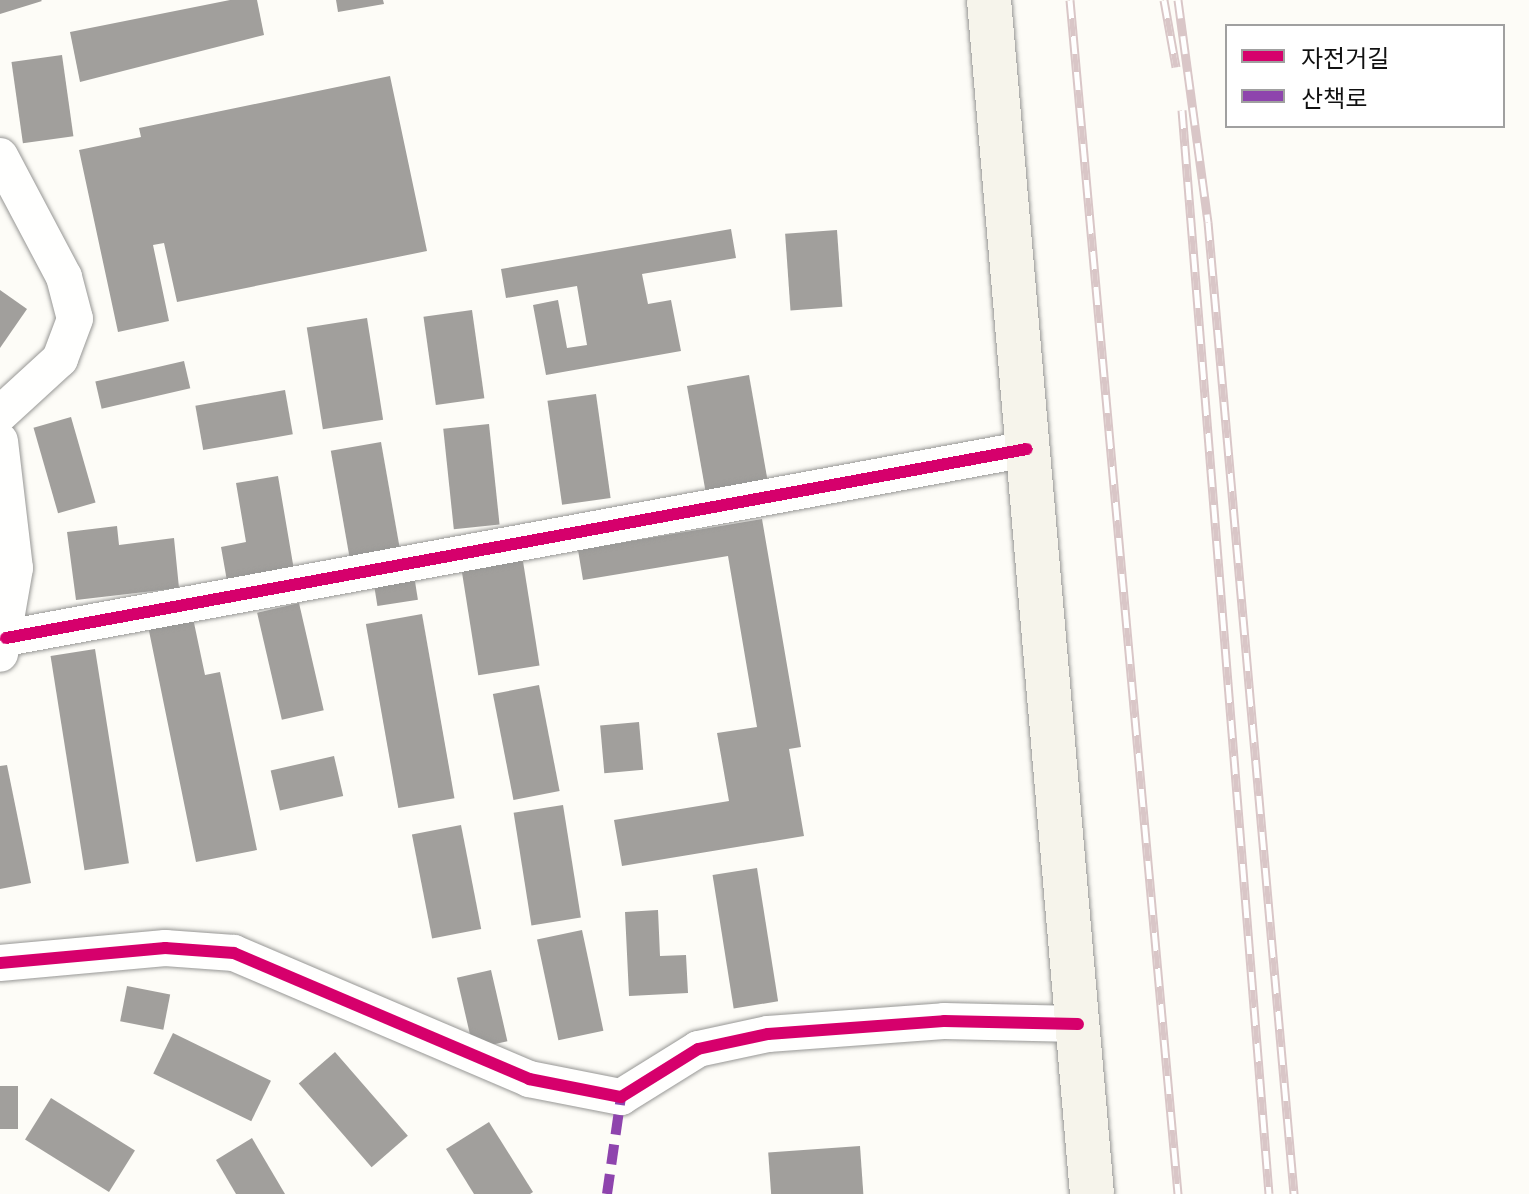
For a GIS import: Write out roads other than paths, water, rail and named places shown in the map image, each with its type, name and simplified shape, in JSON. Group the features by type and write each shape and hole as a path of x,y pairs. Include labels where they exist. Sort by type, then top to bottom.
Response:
{"main road":[{"path":"989,0 1092,1194"}],"street":[{"path":"0,156 64,277 75,319 60,359 0,414"},
{"path":"0,441 15,568 4,599 3,646 1027,449"},
{"path":"0,963 165,948 234,953 529,1079 621,1097 698,1049 768,1034 944,1021 1078,1024"}],"railway":[{"path":"1070,0 1178,1194"},
{"path":"1164,0 1176,67"},
{"path":"1178,0 1208,222 1294,1194"},
{"path":"1182,110 1269,1194"}]}
